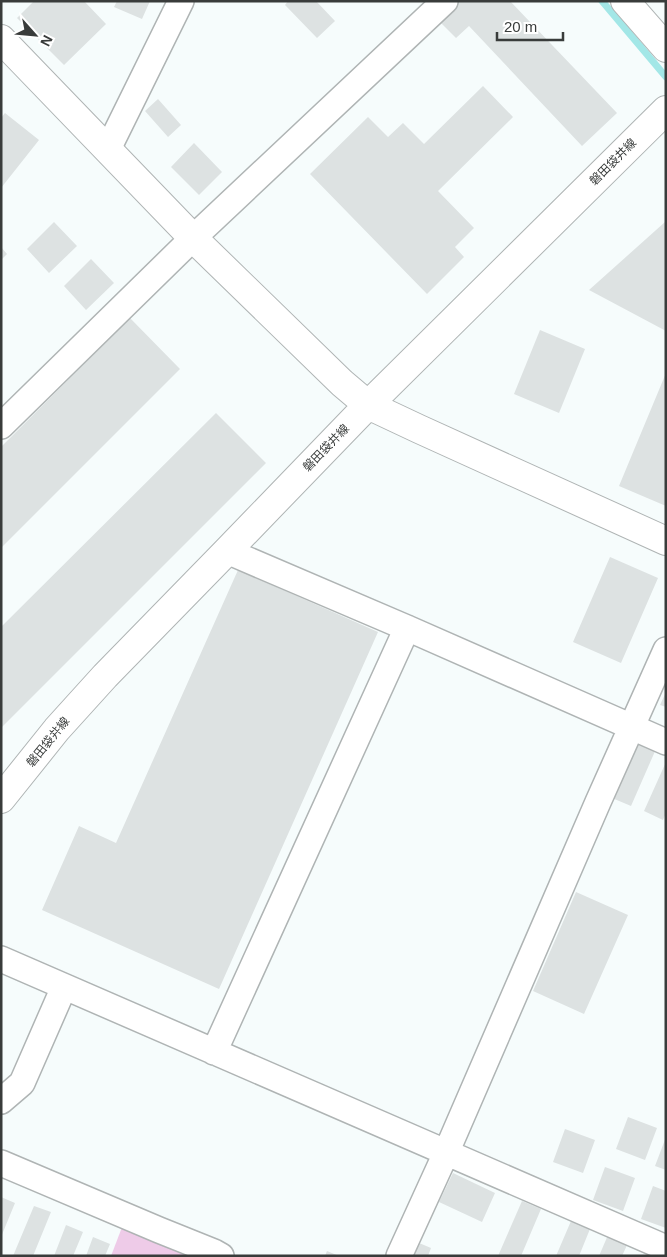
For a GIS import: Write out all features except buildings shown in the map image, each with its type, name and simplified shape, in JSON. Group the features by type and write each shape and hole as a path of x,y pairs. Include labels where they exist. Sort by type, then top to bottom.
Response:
{"main road":[{"path":"625,1 666,48"},
{"path":"1,38 193,238 342,383 368,405 666,541"},
{"name":"磐田袋井線","path":"1,799 57,729 105,676 368,405 666,110"}],"street":[{"path":"108,149 181,1"},
{"path":"1,426 193,238 445,1"},
{"path":"227,551 666,742"},
{"path":"214,1052 407,628"},
{"path":"399,1256 666,650"},
{"path":"1,959 666,1248"},
{"path":"1,1102 22,1083 64,987"},
{"path":"1,1164 221,1256"}],"shaded area":[{"path":"124,1222 200,1256 111,1256"}],"waterway":[{"path":"602,1 666,77"}]}
